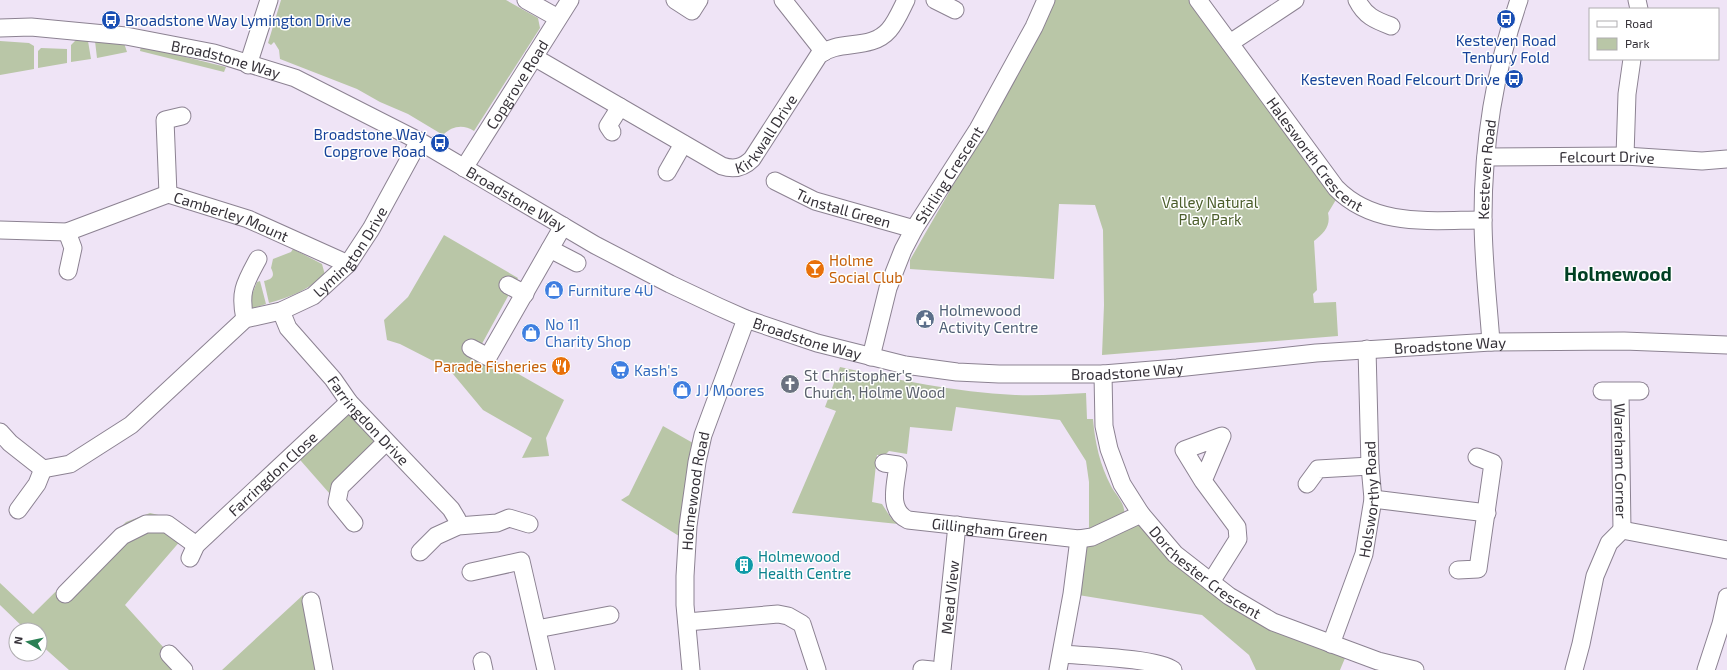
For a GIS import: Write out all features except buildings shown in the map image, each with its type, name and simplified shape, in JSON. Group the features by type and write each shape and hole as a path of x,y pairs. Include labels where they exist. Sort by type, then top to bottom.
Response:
{"street":[{"path":"248,65 269,0"},
{"path":"526,0 558,18"},
{"name":"Copgrove Road","path":"464,168 570,0"},
{"path":"675,0 692,11 699,0"},
{"path":"783,0 824,52 835,48 871,42 883,36 890,30 906,0"},
{"path":"935,0 955,10"},
{"name":"Stirling Crescent","path":"871,357 893,271 914,228 978,129 1034,27 1046,0"},
{"name":"Halesworth Crescent","path":"1198,0 1336,188 1352,202 1370,211 1398,219 1483,220"},
{"path":"1230,43 1295,0"},
{"path":"1357,0 1361,9 1370,17 1391,26"},
{"name":"Kesteven Road","path":"1491,342 1483,220 1483,188 1494,95 1519,0"},
{"name":"Broadstone Way","path":"0,28 31,27 126,36 214,53 248,65 295,78 419,141 564,226 650,274 746,319 817,343 905,365 957,372 1047,375 1103,374 1367,349 1491,342 1624,341 1727,345"},
{"name":"Kirkwall Drive","path":"534,57 727,168 738,168 748,163 816,60 824,52"},
{"path":"1625,156 1627,94 1632,60"},
{"path":"612,132 608,126 620,107"},
{"path":"168,194 165,120 182,116"},
{"name":"Lymington Drive","path":"245,319 281,311 313,296 348,264 371,229 419,141"},
{"path":"667,172 684,144"},
{"name":"Felcourt Drive","path":"1486,157 1625,156 1702,161 1727,160"},
{"name":"Tunstall Green","path":"775,181 815,201 914,228"},
{"name":"Camberley Mount","path":"0,230 67,232 168,194 248,219 348,264"},
{"path":"471,348 488,357 564,226"},
{"path":"67,232 72,248 68,271"},
{"path":"550,250 577,263"},
{"path":"0,432 10,444 43,469 70,464 131,424 245,319 241,303 245,283 258,259"},
{"path":"508,285 525,294"},
{"name":"Farringdon Drive","path":"281,311 288,328 333,379 349,402 451,509 457,519 458,526"},
{"name":"Holmewood Road","path":"691,670 685,576 688,526 697,462 703,435 746,319"},
{"name":"Holsworthy Road","path":"1331,644 1364,554 1373,498 1370,466 1367,349"},
{"name":"Dorchester Crescent","path":"1103,374 1104,426 1109,449 1122,484 1141,514 1175,554 1229,596 1273,622 1331,644 1377,666 1416,670"},
{"name":"Wareham Corner","path":"1602,391 1640,391"},
{"name":"Wareham Corner","path":"1620,392 1622,530"},
{"name":"Farringdon Close","path":"65,594 122,536 146,524 167,524 191,545 349,402"},
{"path":"354,523 337,502 340,487 386,442"},
{"path":"1458,570 1478,569 1487,513 1493,463 1476,457"},
{"name":"Gillingham Green","path":"884,463 898,465 895,506 900,514 908,520 1079,539 1092,537 1141,514"},
{"path":"1307,484 1318,469 1370,466"},
{"path":"18,510 37,484 43,469"},
{"path":"1203,481 1237,527 1238,539 1211,582"},
{"path":"1373,498 1487,513"},
{"path":"420,552 436,536 458,526 497,522 509,518 529,524"},
{"name":"Mead View","path":"942,670 957,525"},
{"path":"1574,670 1581,644 1594,576 1609,543 1622,530 1727,550"},
{"path":"1079,539 1060,662 1167,665 1173,670"},
{"path":"471,572 521,561 546,670"},
{"path":"1706,670 1724,625 1727,598"},
{"path":"311,601 324,670"},
{"path":"687,622 778,614 788,616 802,624 817,670"},
{"path":"537,629 610,615"},
{"path":"169,654 184,670"}],"green space":[{"path":"281,0 506,0 538,18 540,28 474,131 466,127 458,127 446,132 443,135 408,114 380,102 357,89 280,59 279,50 274,42 271,45 268,43"},
{"name":"Valley Natural Play Park","path":"1051,0 1190,0 1337,198 1328,213 1329,218 1326,229 1314,241 1317,290 1313,294 1314,303 1336,302 1338,336 1102,355 1104,305 1103,230 1095,205 1059,204 1054,279 910,269 910,260 1017,75"},
{"path":"76,40 88,41 91,59 71,62 71,45"},
{"path":"0,41 29,43 34,46 34,69 0,75"},
{"path":"95,41 124,43 127,52 97,58"},
{"path":"141,46 226,67 224,72 140,51"},
{"path":"41,48 67,49 67,63 38,68 38,51"},
{"path":"444,235 518,278 478,351 564,400 546,438 549,456 522,458 532,438 483,410 453,374 441,365 400,344 387,340 384,320 408,297"},
{"path":"293,249 322,264 325,275 312,285 298,292 269,303 264,281 273,275 271,268 273,259 291,252"},
{"path":"260,281 266,304 248,310 247,307 257,282"},
{"path":"840,367 905,381 970,391 1024,395 1086,393 1087,419 1093,419 1095,437 1101,462 1111,486 1122,503 1124,514 1098,527 1089,529 1089,482 1086,461 1060,420 956,407 952,431 910,427 907,454 889,451 885,455 877,455 872,502 882,504 891,518 898,524 792,513 836,411 825,407"},
{"path":"349,402 386,442 337,502 294,453"},
{"path":"663,426 700,447 687,541 621,500 629,495"},
{"path":"150,513 171,518 188,532 125,605 184,670 69,670 48,651 48,622 18,622 0,605 0,583 33,614 126,522"},
{"path":"1141,514 1229,596 1348,651 1340,670 1256,670 1249,655 1202,615 1072,594 1079,539"},
{"path":"303,595 319,670 222,670"}],"place":[{"name":"Kesteven Road Tenbury Fold","path":"1506,19"},
{"name":"Broadstone Way Lymington Drive","path":"111,20"},
{"name":"Kesteven Road Felcourt Drive","path":"1514,79"},
{"name":"Broadstone Way Copgrove Road","path":"440,143"},
{"name":"Holme Social Club","path":"815,269"},
{"name":"Furniture 4U","path":"554,290"},
{"name":"Holmewood Activity Centre","path":"925,319"},
{"name":"No 11 Charity Shop","path":"531,333"},
{"name":"Parade Fisheries","path":"561,366"},
{"name":"Kash's","path":"620,370"},
{"name":"St Christopher's Church, Holme Wood","path":"790,384"},
{"name":"J J Moores","path":"682,390"},
{"name":"Holmewood Health Centre","path":"744,565"}],"district":[{"name":"Holmewood","path":"1618,273"}]}
